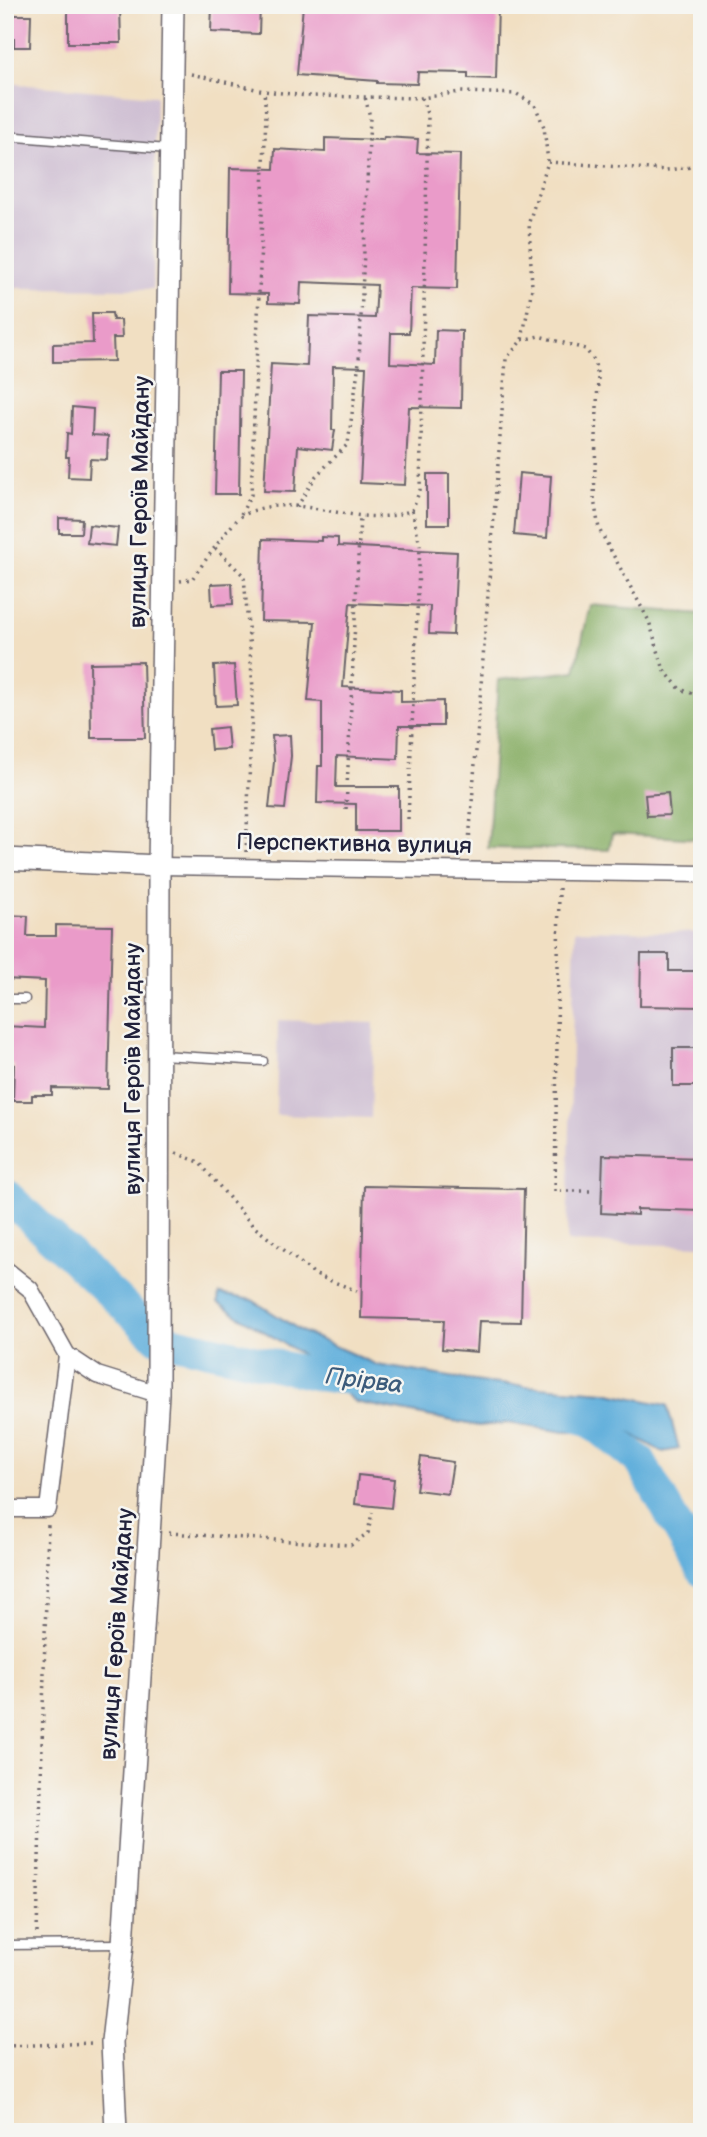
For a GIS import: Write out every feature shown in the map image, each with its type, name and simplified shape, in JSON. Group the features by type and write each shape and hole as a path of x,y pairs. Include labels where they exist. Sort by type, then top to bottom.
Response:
{"street":[{"name":"вулиця Героїв Майдану","path":"116,2132 112,2042 123,1944 158,1394 159,866 173,5"},
{"name":"Перспективна вулиця","path":"5,859 159,866 702,874"},
{"path":"5,1269 30,1289 67,1355 97,1376 158,1394"},
{"path":"5,1509 48,1509 67,1355"}],"lane":[{"path":"5,136 171,149"},
{"path":"5,999 25,999"},
{"path":"158,1055 263,1061"},
{"path":"5,1945 123,1944"}],"path":[{"path":"172,69 264,91 308,96 422,98 460,92 517,94 535,105 544,127 548,162 529,222 532,288 522,340 506,359 467,870"},
{"path":"164,583 192,579 240,516 251,495 266,114 264,91"},
{"path":"297,507 316,476 348,444 360,349 370,117 365,97"},
{"path":"408,819 420,545 412,510 420,490 428,117 422,98"},
{"path":"548,162 666,170 702,166"},
{"path":"522,340 539,336 585,349 594,360 598,377 594,499 599,529 649,621 664,670 680,689 702,697"},
{"path":"240,516 267,507 297,507 360,516 396,517 412,510"},
{"path":"346,809 360,516"},
{"path":"215,548 244,576 253,688 246,867"},
{"path":"559,872 555,1191 590,1192"},
{"path":"158,1146 199,1162 253,1226 316,1275 357,1291"},
{"path":"36,1945 48,1509"},
{"path":"149,1532 351,1545 368,1533 372,1512"},
{"path":"5,2046 112,2042"}],"shaded area":[{"path":"5,83 156,96 153,289 5,288"},
{"path":"575,930 702,933 702,1246 567,1242"},
{"path":"278,1020 374,1023 371,1118 276,1115"}],"green space":[{"path":"590,605 702,614 702,839 612,834 609,850 488,848 498,680 575,671"}],"water":[{"path":"219,1294 252,1300 303,1332 377,1365 487,1383 605,1392 667,1405 679,1449 662,1452 628,1432 564,1432 508,1423 479,1426 355,1402 299,1353 218,1303"}],"building":[{"path":"68,5 120,5 121,43 68,43"},
{"path":"212,5 260,5 259,34 211,32"},
{"path":"303,5 498,5 496,79 468,78 468,73 418,72 417,84 297,75"},
{"path":"5,15 31,15 30,47 14,47 14,39 5,39"},
{"path":"384,137 418,139 417,153 460,154 457,289 411,288 409,333 391,333 390,363 435,365 436,330 462,331 461,408 409,407 405,485 360,483 366,367 333,366 332,430 335,430 332,450 298,446 295,492 264,491 271,364 307,366 309,316 375,318 377,285 301,282 300,304 268,303 268,294 228,293 230,168 274,169 275,149 325,152 325,138 383,140"},
{"path":"92,313 112,313 113,320 121,320 122,338 113,338 114,361 53,362 53,344 93,343"},
{"path":"218,371 241,371 239,494 215,494"},
{"path":"72,407 93,409 92,435 108,436 107,460 90,459 89,478 68,477 67,433 71,434"},
{"path":"519,473 551,476 547,538 514,535"},
{"path":"427,474 449,474 449,524 427,524"},
{"path":"59,518 82,519 81,533 59,533"},
{"path":"89,525 118,528 116,546 87,543"},
{"path":"321,537 338,538 338,546 457,552 453,635 429,634 430,606 350,603 343,687 401,690 401,702 443,701 443,726 399,726 398,759 337,756 336,787 399,787 399,831 356,831 356,804 317,803 318,766 322,766 322,702 308,701 315,622 261,621 263,539 321,541"},
{"path":"232,583 233,604 212,605 211,584"},
{"path":"143,662 145,738 91,738 90,663"},
{"path":"234,665 237,705 216,706 214,666"},
{"path":"227,727 229,749 211,750 209,729"},
{"path":"290,735 291,756 285,809 269,808 274,762 272,736"},
{"path":"668,793 670,815 647,816 645,795"},
{"path":"5,915 28,916 27,936 56,936 56,925 112,926 108,1089 52,1088 52,1095 32,1095 32,1101 13,1101 14,1064 5,1064 5,1026 44,1028 45,981 5,979"},
{"path":"641,954 669,954 669,971 702,971 702,1007 640,1006"},
{"path":"673,1048 702,1048 702,1086 673,1086"},
{"path":"603,1155 702,1158 702,1211 637,1209 637,1215 601,1213"},
{"path":"364,1186 524,1189 521,1322 479,1321 477,1352 442,1349 444,1320 361,1318"},
{"path":"421,1457 453,1462 448,1494 416,1490"},
{"path":"358,1475 394,1479 391,1508 355,1504"}],"waterway":[{"name":"Прірва","path":"5,1194 158,1338 318,1375 367,1381"},
{"name":"Прірва","path":"566,1414 589,1420 640,1461 702,1571"}]}
